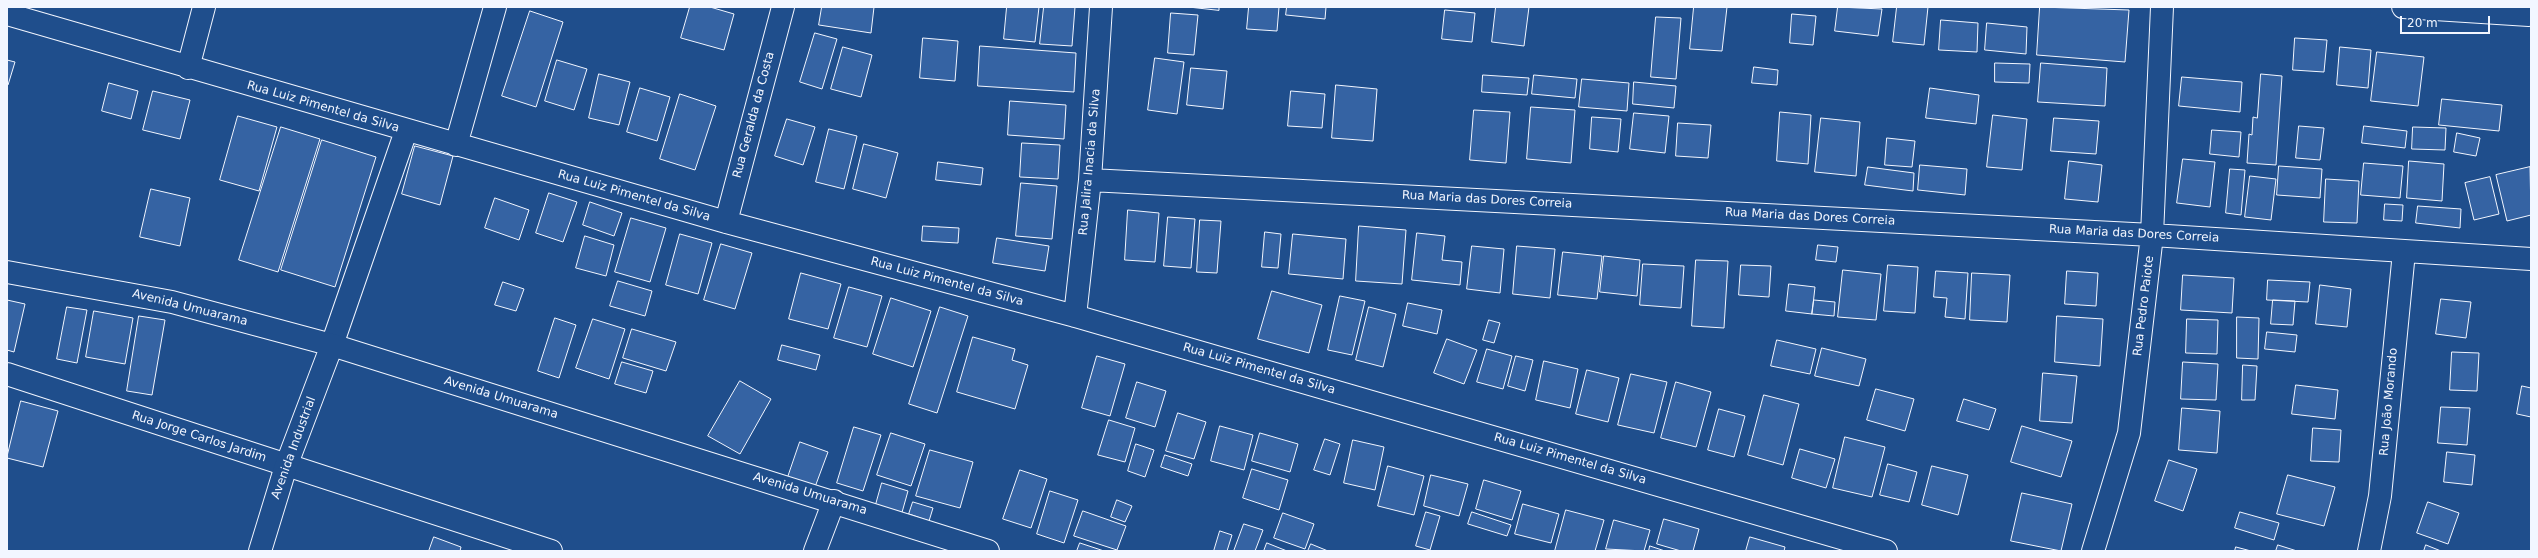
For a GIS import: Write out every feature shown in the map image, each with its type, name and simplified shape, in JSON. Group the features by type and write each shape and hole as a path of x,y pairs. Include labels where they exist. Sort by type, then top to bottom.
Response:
{"street":[{"path":"188,68 204,7"},
{"path":"456,145 495,7"},
{"name":"Rua Geralda da Costa","path":"726,222 783,7"},
{"name":"Rua Jalira Inacia da Silva","path":"1075,316 1090,180 1102,7"},
{"name":"Rua Pedro Paiote","path":"2093,551 2129,432 2152,235 2162,7"},
{"path":"2403,7 2529,14"},
{"name":"Rua Luiz Pimentel da Silva","path":"7,14 188,68 726,222 1075,316 1886,551"},
{"name":"Avenida Industrial","path":"260,551 286,466 332,345 406,130"},
{"name":"Rua Maria das Dores Correia","path":"1090,180 2152,235 2531,259"},
{"name":"Rua João Morando","path":"2369,551 2380,496 2404,252"},
{"name":"Avenida Umuarama","path":"7,272 172,302 332,345 834,501 988,551"},
{"name":"Rua Jorge Carlos Jardim","path":"7,374 551,551"},
{"path":"815,551 834,501"}],"building":[{"path":"690,7 710,7 734,14 724,50 681,38"},
{"path":"822,7 874,7 871,33 819,25"},
{"path":"1007,7 1039,7 1035,42 1004,39"},
{"path":"1044,7 1075,7 1072,46 1040,44"},
{"path":"1189,7 1219,7 1219,10"},
{"path":"1249,7 1279,7 1277,31 1247,29"},
{"path":"1287,7 1326,7 1325,19 1286,15"},
{"path":"1496,7 1529,7 1524,46 1492,42"},
{"path":"1694,7 1727,7 1722,51 1690,49"},
{"path":"1838,7 1882,9 1878,36 1835,31"},
{"path":"1897,7 1928,7 1924,45 1893,42"},
{"path":"2040,7 2129,10 2125,62 2037,55"},
{"path":"1445,10 1475,13 1472,42 1442,39"},
{"path":"530,11 563,22 536,107 502,96"},
{"path":"1171,13 1198,15 1194,55 1168,53"},
{"path":"1792,14 1816,16 1813,45 1790,43"},
{"path":"1656,17 1681,18 1676,79 1651,77"},
{"path":"1941,20 1978,23 1977,52 1939,50"},
{"path":"1987,23 2027,27 2026,54 1985,50"},
{"path":"815,33 837,39 822,89 800,82"},
{"path":"923,38 958,41 955,81 920,78"},
{"path":"2295,38 2327,40 2324,72 2293,70"},
{"path":"980,46 1076,53 1074,92 978,86"},
{"path":"843,47 872,55 861,97 831,89"},
{"path":"2340,47 2371,50 2368,88 2337,85"},
{"path":"2377,52 2424,57 2418,106 2371,101"},
{"path":"1155,58 1184,62 1177,114 1148,110"},
{"path":"7,60 15,62 8,85 7,85"},
{"path":"557,60 587,69 574,110 545,101"},
{"path":"1995,63 2030,64 2029,83 1995,82"},
{"path":"2041,63 2107,68 2105,106 2038,102"},
{"path":"1754,67 1778,70 1777,85 1752,83"},
{"path":"1191,68 1227,71 1223,109 1187,105"},
{"path":"599,74 630,82 619,125 589,118"},
{"path":"2261,74 2282,76 2276,165 2247,163 2249,134 2252,135 2253,117 2257,118"},
{"path":"1483,75 1529,78 1527,95 1482,92"},
{"path":"1534,75 1577,79 1575,98 1532,94"},
{"path":"2182,77 2242,82 2240,112 2179,106"},
{"path":"1582,79 1629,83 1627,111 1579,107"},
{"path":"1634,82 1676,86 1674,108 1633,104"},
{"path":"109,83 138,91 131,119 102,111"},
{"path":"1336,85 1377,89 1373,141 1332,138"},
{"path":"640,88 670,97 657,141 627,132"},
{"path":"1930,88 1979,95 1976,124 1926,118"},
{"path":"153,91 190,100 180,139 143,130"},
{"path":"1291,91 1325,94 1322,128 1288,126"},
{"path":"680,94 716,106 695,170 660,159"},
{"path":"2442,99 2502,105 2499,131 2439,125"},
{"path":"1010,101 1066,105 1064,139 1008,135"},
{"path":"1531,107 1575,110 1571,163 1527,159"},
{"path":"1474,110 1510,112 1506,163 1470,160"},
{"path":"1780,112 1811,115 1808,164 1777,161"},
{"path":"1634,113 1669,116 1665,153 1630,149"},
{"path":"1993,115 2027,119 2022,170 1987,167"},
{"path":"238,116 277,127 259,191 220,180"},
{"path":"1592,117 1621,119 1618,152 1590,149"},
{"path":"1821,118 1860,122 1856,176 1815,172"},
{"path":"2054,118 2099,121 2096,154 2051,151"},
{"path":"787,119 815,127 803,165 775,156"},
{"path":"1678,123 1711,125 1708,158 1676,156"},
{"path":"2299,126 2324,128 2320,160 2296,158"},
{"path":"2364,126 2407,131 2405,148 2362,143"},
{"path":"281,127 320,139 278,272 239,260"},
{"path":"2413,127 2446,128 2445,150 2412,149"},
{"path":"829,129 857,136 844,189 816,182"},
{"path":"2212,130 2241,132 2239,157 2210,154"},
{"path":"2457,133 2480,138 2476,156 2454,152"},
{"path":"1887,138 1915,141 1912,167 1885,165"},
{"path":"322,140 376,157 335,287 281,270"},
{"path":"1022,143 1060,145 1058,179 1020,177"},
{"path":"864,144 898,153 886,198 853,189"},
{"path":"415,146 453,156 440,205 402,194"},
{"path":"2183,159 2215,162 2210,207 2177,203"},
{"path":"2069,161 2102,165 2098,202 2065,199"},
{"path":"2409,161 2444,164 2442,201 2407,198"},
{"path":"938,162 983,168 981,185 936,180"},
{"path":"2364,163 2403,166 2400,198 2361,195"},
{"path":"1920,165 1967,169 1965,195 1918,190"},
{"path":"2279,166 2322,169 2320,198 2277,195"},
{"path":"1868,167 1914,173 1913,191 1865,185"},
{"path":"2530,167 2531,215 2507,221 2496,175"},
{"path":"2230,169 2245,170 2241,215 2226,213"},
{"path":"2250,176 2276,179 2271,220 2245,217"},
{"path":"2490,177 2499,214 2474,220 2465,183"},
{"path":"2326,179 2359,181 2357,223 2324,222"},
{"path":"1021,183 1057,186 1052,239 1016,236"},
{"path":"151,189 190,198 180,246 140,237"},
{"path":"549,193 577,202 563,242 536,233"},
{"path":"495,198 529,210 519,240 485,228"},
{"path":"590,202 622,213 614,236 583,225"},
{"path":"2385,204 2403,205 2402,221 2384,220"},
{"path":"2418,206 2461,209 2460,228 2416,223"},
{"path":"1128,210 1159,213 1155,262 1125,260"},
{"path":"1168,217 1195,219 1191,268 1164,266"},
{"path":"631,218 666,228 650,282 615,272"},
{"path":"1200,220 1221,221 1217,273 1197,272"},
{"path":"923,226 959,228 958,243 922,241"},
{"path":"1359,226 1406,230 1402,284 1356,281"},
{"path":"1265,232 1281,234 1278,268 1262,267"},
{"path":"1417,233 1445,236 1442,260 1462,262 1460,285 1412,280"},
{"path":"680,234 712,243 698,294 666,285"},
{"path":"1293,234 1346,239 1343,279 1289,274"},
{"path":"585,236 614,245 606,276 576,268"},
{"path":"997,238 1049,246 1045,271 993,263"},
{"path":"721,244 752,253 735,309 704,300"},
{"path":"1818,245 1838,247 1836,262 1816,260"},
{"path":"1472,246 1504,249 1500,293 1467,289"},
{"path":"1517,246 1555,249 1550,298 1513,294"},
{"path":"1563,252 1602,256 1597,299 1558,295"},
{"path":"1604,256 1640,260 1637,296 1600,292"},
{"path":"1696,260 1728,261 1724,328 1692,326"},
{"path":"1643,264 1684,266 1681,308 1640,305"},
{"path":"1741,265 1771,266 1769,297 1739,295"},
{"path":"1888,265 1918,267 1915,313 1884,311"},
{"path":"1843,270 1881,274 1876,320 1838,317"},
{"path":"1936,271 1968,273 1965,319 1945,317 1947,298 1934,297"},
{"path":"2067,271 2098,273 2096,306 2065,304"},
{"path":"801,273 841,284 828,329 789,319"},
{"path":"1972,273 2010,275 2007,322 1970,320"},
{"path":"2183,275 2234,278 2232,313 2181,310"},
{"path":"2268,280 2310,282 2308,302 2267,300"},
{"path":"618,281 652,291 645,316 610,306"},
{"path":"503,282 524,289 516,311 495,305"},
{"path":"1789,284 1815,287 1812,314 1786,311"},
{"path":"2320,285 2351,289 2347,327 2316,324"},
{"path":"849,287 882,296 867,347 834,338"},
{"path":"1272,291 1322,305 1309,353 1258,339"},
{"path":"1340,296 1365,301 1352,355 1328,350"},
{"path":"891,298 931,311 913,367 873,354"},
{"path":"2441,299 2471,302 2466,338 2436,334"},
{"path":"7,300 25,304 14,352 7,350"},
{"path":"1814,300 1835,302 1834,316 1812,314"},
{"path":"2273,300 2295,301 2293,325 2271,324"},
{"path":"1408,303 1442,310 1437,334 1403,326"},
{"path":"67,307 87,310 77,363 57,359"},
{"path":"940,307 968,316 937,413 909,404"},
{"path":"1369,307 1396,314 1383,367 1356,360"},
{"path":"94,311 133,318 125,364 86,357"},
{"path":"139,316 165,320 152,395 127,391"},
{"path":"2057,316 2103,319 2100,366 2055,362"},
{"path":"2237,317 2259,318 2258,359 2237,358"},
{"path":"555,318 576,325 559,378 538,371"},
{"path":"593,319 625,329 609,379 576,368"},
{"path":"2187,319 2218,320 2217,354 2186,353"},
{"path":"1489,320 1500,323 1494,343 1483,340"},
{"path":"632,329 676,342 666,371 623,358"},
{"path":"2267,332 2297,335 2295,352 2265,349"},
{"path":"973,337 1015,349 1012,360 1028,365 1015,409 957,392"},
{"path":"1447,339 1477,350 1464,384 1434,373"},
{"path":"1777,340 1816,349 1810,374 1771,366"},
{"path":"782,345 820,355 816,370 778,360"},
{"path":"1822,348 1866,359 1859,386 1815,376"},
{"path":"1487,349 1512,356 1503,389 1477,382"},
{"path":"2452,352 2479,353 2477,391 2450,390"},
{"path":"1097,356 1125,364 1110,416 1082,408"},
{"path":"1516,356 1533,360 1525,391 1508,386"},
{"path":"1544,361 1578,369 1570,408 1536,400"},
{"path":"622,362 653,371 646,393 615,384"},
{"path":"2183,362 2218,364 2216,400 2181,399"},
{"path":"2243,365 2257,366 2255,400 2242,400"},
{"path":"1587,370 1619,378 1608,422 1576,414"},
{"path":"2043,373 2077,376 2072,423 2040,421"},
{"path":"1631,374 1667,382 1654,433 1618,425"},
{"path":"740,381 771,399 740,454 708,436"},
{"path":"1137,382 1166,391 1155,427 1126,418"},
{"path":"1676,382 1711,392 1696,447 1661,438"},
{"path":"2296,385 2338,390 2335,419 2292,414"},
{"path":"2522,386 2531,388 2531,417 2517,414"},
{"path":"1876,389 1914,399 1905,431 1867,420"},
{"path":"1764,395 1799,404 1783,465 1748,455"},
{"path":"1964,399 1996,409 1989,430 1957,421"},
{"path":"21,401 58,411 43,467 7,458"},
{"path":"2441,407 2470,408 2467,445 2438,443"},
{"path":"2182,408 2220,411 2217,453 2179,450"},
{"path":"1719,409 1745,416 1734,457 1708,450"},
{"path":"1178,413 1206,422 1194,459 1166,451"},
{"path":"1109,420 1135,428 1125,462 1098,455"},
{"path":"1220,426 1253,435 1244,470 1211,461"},
{"path":"2022,426 2072,441 2061,477 2011,462"},
{"path":"854,427 881,435 863,491 837,483"},
{"path":"2313,428 2341,430 2339,462 2311,461"},
{"path":"891,433 925,444 911,486 877,475"},
{"path":"1260,433 1298,444 1290,472 1252,461"},
{"path":"1845,437 1885,447 1872,497 1833,488"},
{"path":"1325,439 1340,444 1330,475 1314,470"},
{"path":"1353,440 1384,447 1375,490 1344,483"},
{"path":"800,442 828,452 815,487 788,477"},
{"path":"1136,444 1154,450 1145,477 1128,471"},
{"path":"1800,449 1835,459 1826,488 1792,478"},
{"path":"930,450 973,462 960,508 916,496"},
{"path":"2447,452 2475,455 2472,485 2444,482"},
{"path":"1165,455 1192,464 1188,476 1161,467"},
{"path":"2169,460 2197,469 2183,511 2155,501"},
{"path":"1888,464 1917,472 1909,502 1880,495"},
{"path":"1388,466 1424,476 1414,515 1378,506"},
{"path":"1932,466 1968,475 1958,515 1922,505"},
{"path":"1252,469 1288,480 1279,510 1243,498"},
{"path":"1020,470 1047,479 1031,528 1003,519"},
{"path":"1431,475 1468,484 1459,516 1424,506"},
{"path":"2288,475 2335,487 2324,526 2277,514"},
{"path":"1484,480 1521,491 1512,520 1476,509"},
{"path":"882,483 908,491 901,516 875,508"},
{"path":"1050,491 1078,500 1064,543 1037,534"},
{"path":"2022,493 2072,504 2061,551 2011,541"},
{"path":"1117,500 1132,506 1125,522 1111,517"},
{"path":"913,502 933,508 929,521 909,514"},
{"path":"2428,502 2459,513 2448,544 2417,533"},
{"path":"1523,504 1559,514 1551,543 1515,534"},
{"path":"1566,510 1604,520 1595,551 1555,551"},
{"path":"1083,511 1126,526 1117,550 1074,536"},
{"path":"1426,512 1440,516 1430,550 1416,546"},
{"path":"1472,512 1511,525 1507,536 1468,524"},
{"path":"2240,512 2279,523 2274,540 2235,528"},
{"path":"1283,513 1314,524 1305,549 1274,538"},
{"path":"1664,519 1699,529 1693,551 1681,551 1657,544"},
{"path":"1614,520 1650,530 1644,551 1606,549"},
{"path":"1244,524 1263,530 1255,551 1234,551"},
{"path":"1220,531 1232,535 1227,551 1214,551"},
{"path":"434,537 461,547 460,551 429,551"},
{"path":"1750,537 1785,547 1784,551 1746,551"},
{"path":"1080,543 1104,551 1077,551"},
{"path":"1267,543 1287,551 1264,551"},
{"path":"1311,544 1328,551 1308,551"},
{"path":"2278,545 2297,551 2276,551"},
{"path":"2426,545 2441,551 2424,551"},
{"path":"1650,546 1665,551 1649,551"},
{"path":"2236,547 2251,551 2235,551"}]}
